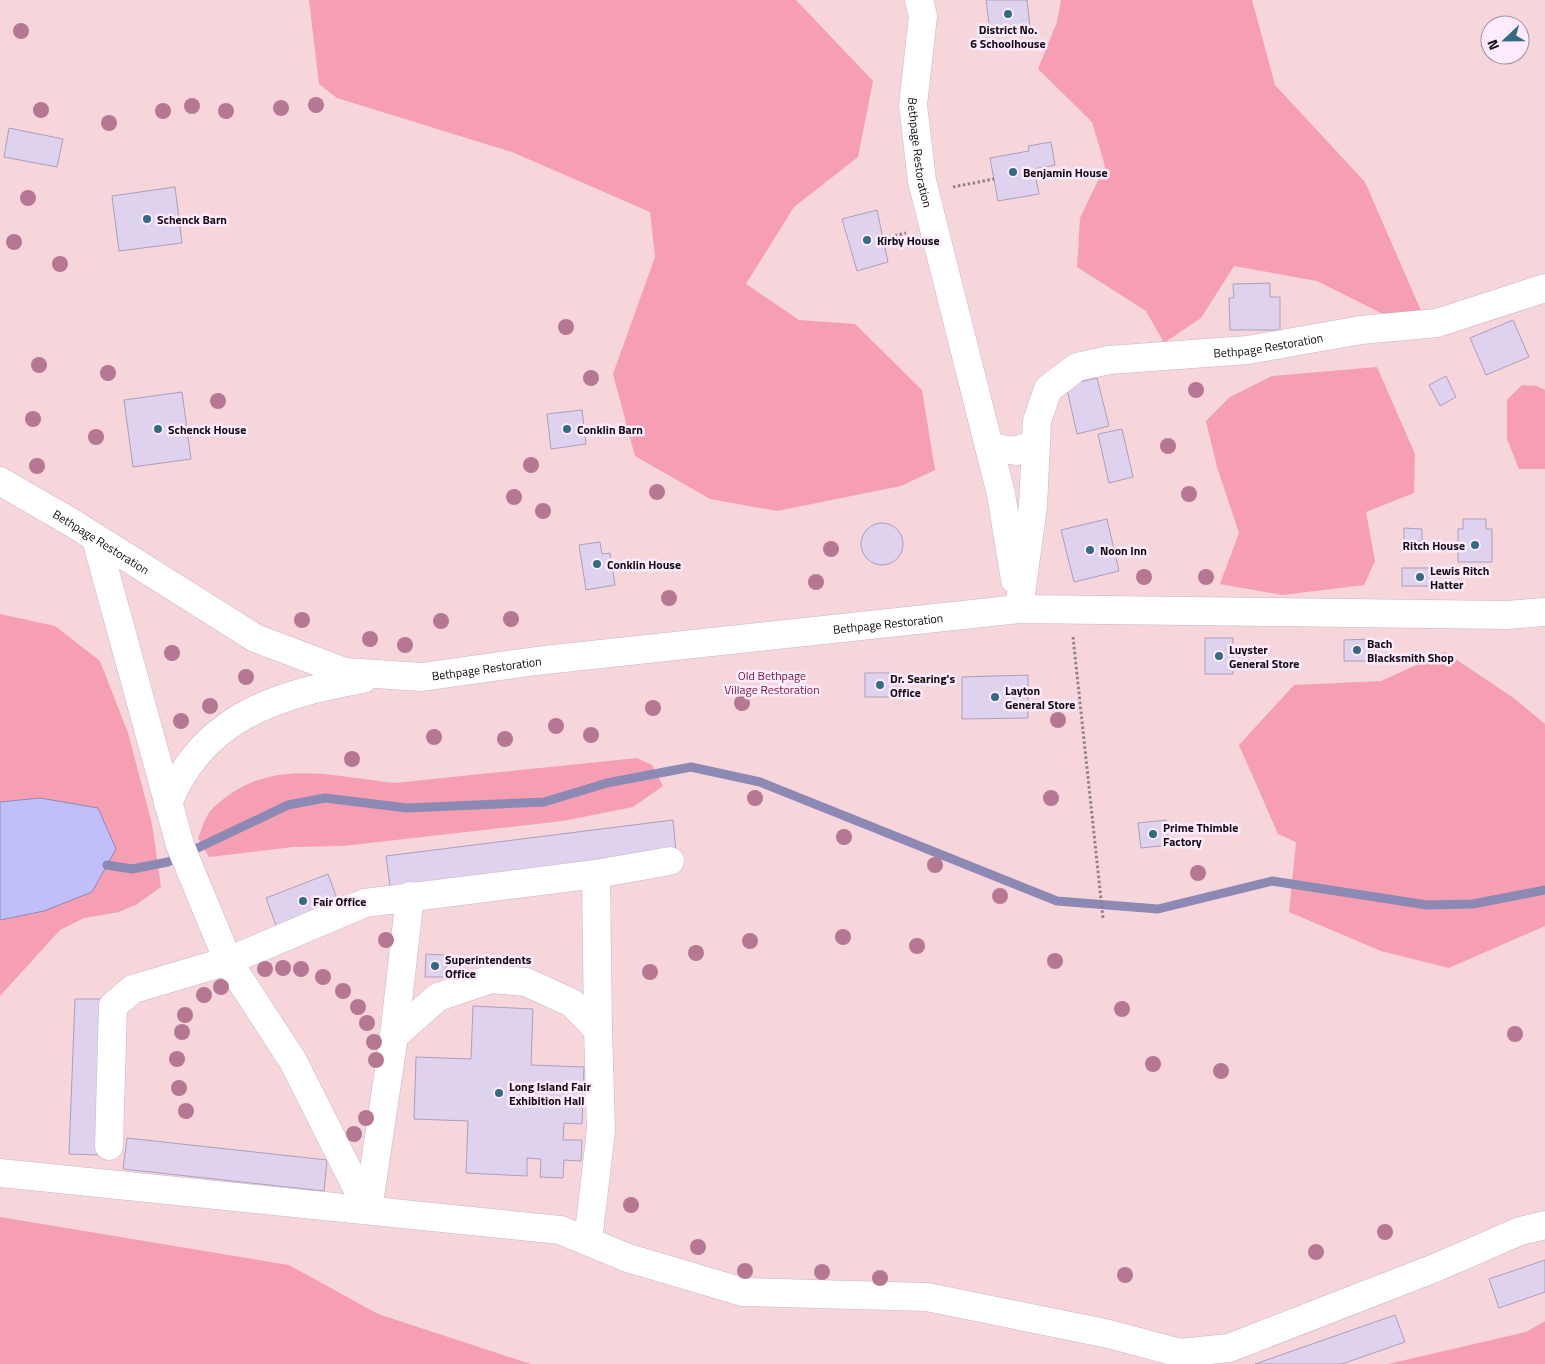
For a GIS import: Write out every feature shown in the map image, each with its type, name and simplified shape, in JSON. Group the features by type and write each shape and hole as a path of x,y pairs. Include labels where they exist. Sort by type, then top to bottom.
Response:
{"street":[{"name":"Bethpage Restoration","path":"919,0 923,16 913,105 924,192 1001,494 1019,609"},
{"name":"Bethpage Restoration","path":"1019,609 1033,506 1037,421 1048,389 1077,367 1109,360 1248,350 1361,330 1437,323 1545,288"},
{"path":"989,447 1016,451 1036,443"},
{"name":"Bethpage Restoration","path":"0,481 256,638 345,672 422,677 536,661 1019,609 1506,615 1545,612"},
{"path":"96,539 180,845 228,961 293,1061 368,1210"},
{"path":"168,803 174,787 198,753 228,724 270,702 307,689 384,675"},
{"path":"109,1146 113,1006 133,988 228,961 364,903 596,874 670,862"},
{"path":"588,1242 601,1130 596,874"},
{"path":"368,1210 394,1036 410,896"},
{"path":"394,1036 438,997 491,979 526,982 572,1003 598,1030"},
{"path":"0,1173 560,1230 628,1258 743,1292 926,1297 1109,1334 1180,1353 1229,1348 1434,1268 1520,1231 1545,1225"}],"path":[{"path":"924,192 994,180"},
{"path":"1070,610 1101,885 1103,918"}],"green space":[{"name":"Old Bethpage Village Restoration","path":"0,0 1545,0 1545,1364 0,1364"}],"shaded area":[{"path":"309,0 796,0 873,81 858,157 794,207 746,284 799,320 855,324 922,390 935,470 901,486 777,511 710,499 635,456 613,374 655,257 650,212 512,152 337,98 319,84"},
{"path":"1061,0 1252,0 1275,85 1365,182 1422,313 1387,316 1317,281 1234,266 1201,318 1164,343 1146,311 1077,267 1080,218 1105,166 1092,122 1038,69 1057,22"},
{"path":"1377,367 1415,454 1414,493 1366,512 1375,561 1364,585 1282,595 1220,584 1239,533 1217,467 1206,421 1230,397 1272,376"},
{"path":"1522,385 1537,386 1545,390 1545,469 1519,469 1507,439 1507,400"},
{"path":"0,614 55,626 100,661 128,733 152,824 161,887 137,904 119,912 84,918 60,930 0,996 0,920 44,911 40,798 0,802"},
{"path":"1445,652 1515,699 1545,724 1545,926 1449,968 1381,951 1289,912 1296,842 1278,834 1239,745 1294,685 1381,681"},
{"path":"637,758 652,765 663,786 633,807 563,821 343,846 293,847 209,857 198,838 211,810 232,793 254,782 276,775 322,774 395,783"},
{"path":"0,1217 289,1265 378,1314 531,1364 0,1364"},
{"path":"1545,1321 1545,1364 1388,1364 1526,1332"}],"water":[{"path":"40,798 98,808 116,849 92,892 44,911 0,920 0,802"}],"building":[{"name":"District No. 6 Schoolhouse","path":"986,0 1027,0 1030,27 990,32"},
{"path":"9,128 63,139 57,167 4,157"},
{"name":"Benjamin House","path":"1051,142 1055,165 1034,169 1039,194 998,201 990,158 1029,151 1028,146"},
{"name":"Schenck Barn","path":"175,187 182,243 119,251 112,196"},
{"name":"Kirby House","path":"877,210 888,262 857,271 842,219"},
{"path":"1270,283 1270,297 1280,297 1280,330 1230,330 1229,298 1234,298 1233,284"},
{"path":"1513,320 1529,357 1486,375 1470,338"},
{"path":"1446,376 1456,397 1440,406 1429,385"},
{"path":"1097,378 1109,426 1077,434 1066,385"},
{"name":"Schenck House","path":"182,392 191,459 133,467 124,400"},
{"name":"Conklin Barn","path":"582,410 586,444 551,449 547,414"},
{"path":"1122,429 1133,477 1109,483 1098,434"},
{"name":"Noon Inn","path":"1107,519 1119,571 1074,582 1061,530"},
{"name":"Ritch House","path":"1463,519 1486,519 1486,529 1492,529 1492,562 1458,562 1458,529 1463,529"},
{"path":"882,523 897,529 903,544 897,559 882,565 867,559 861,544 867,529"},
{"path":"1404,528 1422,529 1422,541 1404,541"},
{"name":"Conklin House","path":"600,542 602,554 610,553 615,585 586,590 579,545"},
{"name":"Lewis Ritch Hatter","path":"1402,568 1437,568 1437,586 1402,586"},
{"name":"Luyster General Store","path":"1205,638 1233,638 1233,674 1205,674"},
{"name":"Bach Blacksmith Shop","path":"1370,639 1370,661 1344,661 1344,640"},
{"name":"Dr. Searing's Office","path":"865,673 896,673 896,697 865,697"},
{"name":"Layton General Store","path":"1028,675 1028,718 962,719 962,677"},
{"path":"673,820 676,852 390,886 386,856"},
{"name":"Prime Thimble Factory","path":"1166,820 1169,845 1141,848 1138,823"},
{"name":"Fair Office","path":"328,874 339,904 277,928 266,898"},
{"name":"Superintendents Office","path":"426,954 446,955 445,977 425,977"},
{"path":"75,999 105,999 98,1155 69,1154"},
{"name":"Long Island Fair Exhibition Hall","path":"473,1006 533,1009 531,1065 584,1067 582,1124 564,1123 563,1140 582,1140 581,1161 564,1160 563,1178 540,1177 541,1159 527,1158 527,1176 466,1173 468,1121 414,1119 416,1057 471,1059"},
{"path":"127,1138 327,1160 324,1191 123,1169"},
{"path":"1545,1260 1545,1292 1499,1308 1489,1279"},
{"path":"1395,1315 1405,1342 1342,1364 1255,1364"}],"waterway":[{"path":"107,865 132,869 168,862 288,805 325,798 407,808 544,802 607,783 691,767 760,782 1057,901 1158,909 1272,881 1427,905 1473,904 1545,890"}],"place":[{"name":"District No. 6 Schoolhouse","path":"1008,14"},
{"name":"Benjamin House","path":"1013,172"},
{"name":"Schenck Barn","path":"147,219"},
{"name":"Kirby House","path":"867,240"},
{"name":"Schenck House","path":"158,429"},
{"name":"Conklin Barn","path":"567,429"},
{"name":"Ritch House","path":"1475,545"},
{"name":"Noon Inn","path":"1090,550"},
{"name":"Conklin House","path":"597,564"},
{"name":"Lewis Ritch Hatter","path":"1420,577"},
{"name":"Bach Blacksmith Shop","path":"1357,650"},
{"name":"Luyster General Store","path":"1219,656"},
{"name":"Dr. Searing's Office","path":"880,685"},
{"name":"Layton General Store","path":"995,697"},
{"name":"Prime Thimble Factory","path":"1153,834"},
{"name":"Fair Office","path":"303,901"},
{"name":"Superintendents Office","path":"435,966"},
{"name":"Long Island Fair Exhibition Hall","path":"499,1093"}]}
